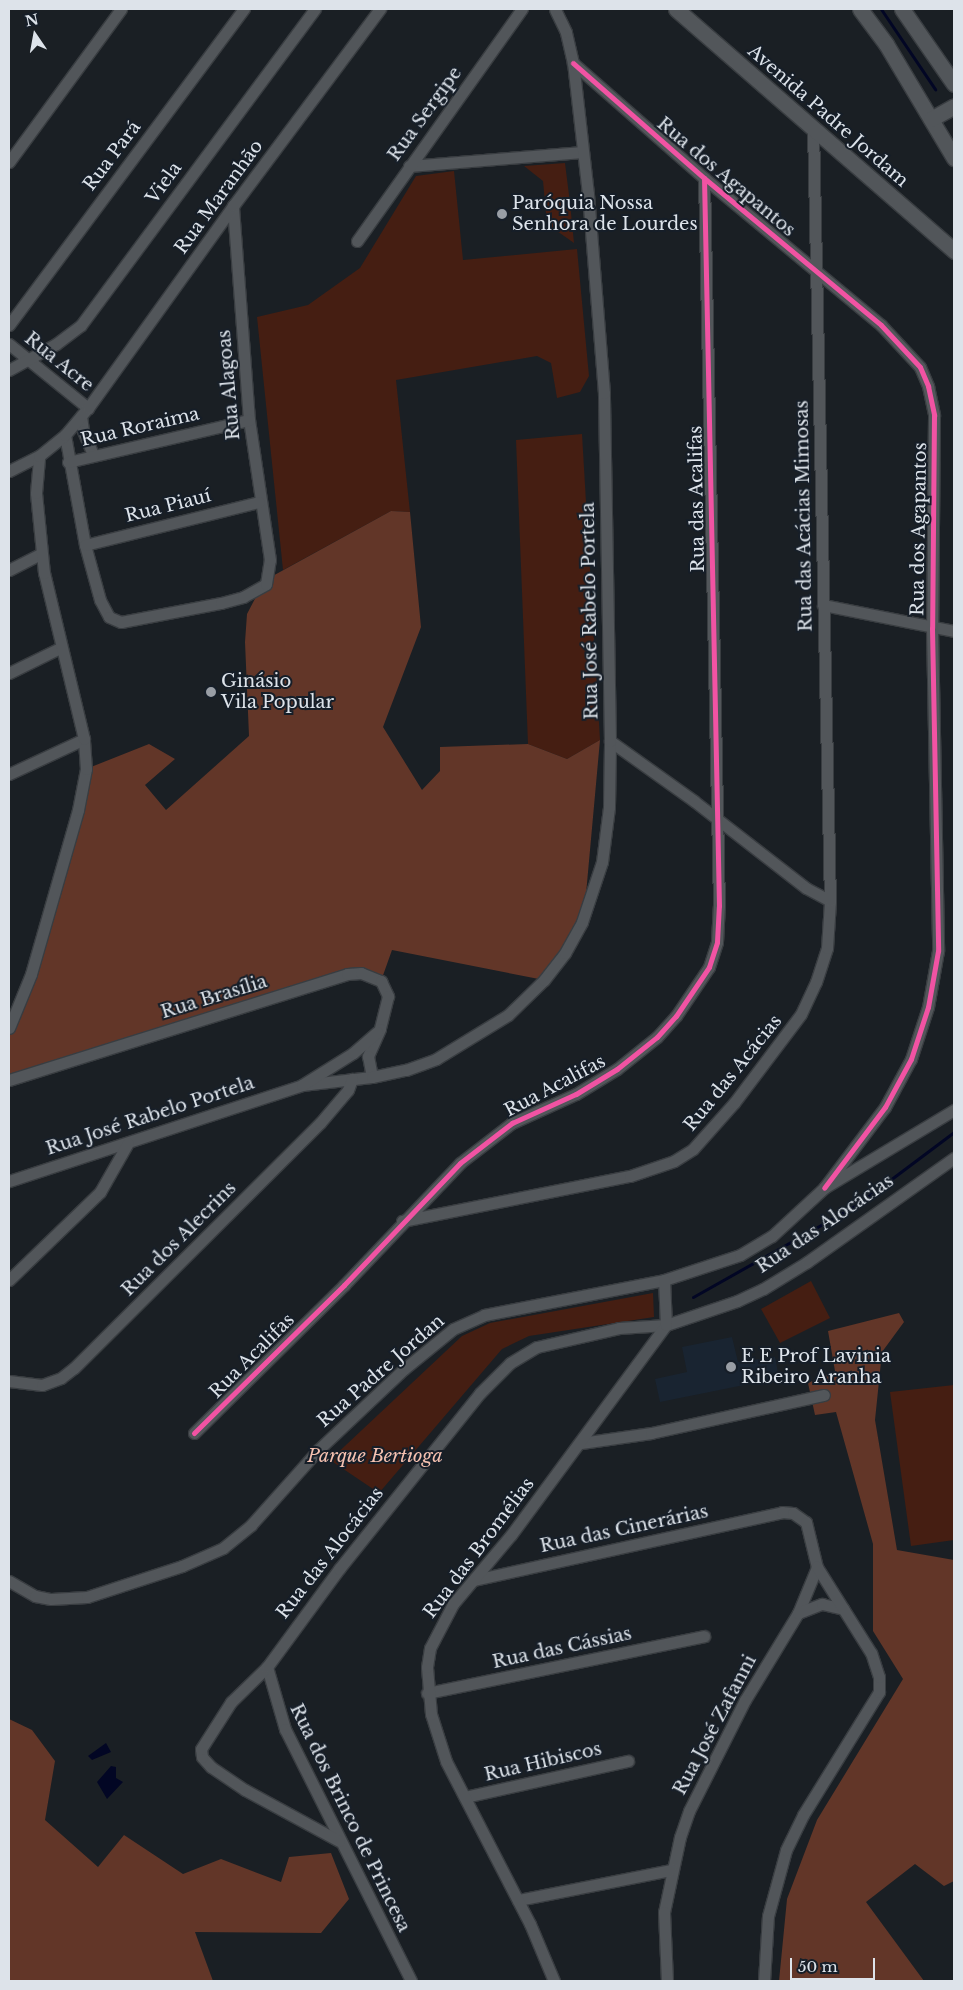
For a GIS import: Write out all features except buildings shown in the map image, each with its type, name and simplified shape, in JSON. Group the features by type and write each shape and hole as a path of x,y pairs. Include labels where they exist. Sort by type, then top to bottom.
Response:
{"street":[{"path":"9,162 121,9"},
{"name":"Rua Pará","path":"9,326 244,9"},
{"name":"Viela","path":"9,370 27,361 81,325 315,9"},
{"name":"Rua Maranhão","path":"39,456 65,436 85,412 232,206 380,9"},
{"name":"Rua Sergipe","path":"356,241 522,9"},
{"name":"Rua José Rabelo Portela","path":"9,1181 302,1084 372,1077 436,1059 490,1028 520,1005 565,953 582,922 602,862 610,807 604,394 588,194 573,63 566,32 555,9"},
{"name":"Avenida Padre Jordam","path":"676,9 954,251"},
{"path":"860,9 886,44 954,158"},
{"path":"902,9 954,84"},
{"name":"Rua dos Agapantos","path":"573,63 704,178 815,270 907,352 928,386 934,415 932,628 938,951 922,1033 900,1081 864,1138 824,1188"},
{"path":"931,119 954,106"},
{"name":"Rua das Acácias Mimosas","path":"813,130 830,901"},
{"path":"409,166 582,152"},
{"name":"Rua das Acalifas","path":"704,178 717,820"},
{"name":"Rua Alagoas","path":"85,545 104,612 114,621 122,622 243,597 266,584 270,560 259,502 249,420 232,206"},
{"name":"Rua Acre","path":"9,344 85,412"},
{"path":"85,412 83,431 93,455"},
{"name":"Rua Roraima","path":"68,462 249,420"},
{"path":"65,436 68,462 85,545"},
{"path":"9,471 39,456"},
{"path":"9,1028 31,974 78,810 86,769 84,739 60,648 41,554 36,494 39,456"},
{"name":"Rua Piauí","path":"85,545 259,502"},
{"path":"9,570 41,554"},
{"path":"823,605 954,632"},
{"path":"9,672 60,648"},
{"path":"9,774 84,739"},
{"path":"610,741 806,888 830,901"},
{"name":"Rua Acalifas","path":"194,1433 344,1285 402,1221 485,1141 512,1123 576,1094 617,1070 657,1037 676,1016 709,967 717,942 719,906 717,820"},
{"name":"Rua das Acácias","path":"402,1221 655,1171 693,1149 734,1103 801,1014 827,948 830,901"},
{"name":"Rua Brasília","path":"9,1080 347,974 371,975 385,986 388,1002 380,1029 368,1056 372,1077"},
{"path":"302,1084 353,1053 380,1029"},
{"name":"Rua dos Alecrins","path":"9,1381 42,1385 61,1378 74,1368 320,1123 348,1090 352,1079"},
{"path":"864,1138 880,1154 954,1110"},
{"path":"9,1280 100,1192 128,1143"},
{"name":"Rua Padre Jordan","path":"9,1581 35,1596 51,1599 86,1597 209,1555 238,1537 318,1450 404,1369 464,1323 484,1315 664,1280 714,1266 754,1247 804,1209 824,1188 880,1154"},
{"name":"Rua das Alocácias","path":"267,1667 400,1490 480,1392 510,1363 555,1341 620,1328 666,1325 737,1301 788,1275 954,1158"},
{"path":"664,1280 666,1325"},
{"name":"Rua das Bromélias","path":"554,1981 518,1900 465,1797 437,1736 427,1693 430,1648 453,1604 474,1580 581,1443 666,1325"},
{"path":"581,1443 651,1433 824,1395"},
{"name":"Rua das Cinerárias","path":"474,1580 782,1512 793,1513 806,1522 816,1567"},
{"path":"764,1981 768,1916 786,1850 803,1815 879,1692 878,1677 871,1653 816,1567"},
{"name":"Rua José Zafanni","path":"667,1981 664,1912 671,1870 689,1811 745,1700 798,1613 816,1567"},
{"path":"798,1613 822,1604 843,1609"},
{"name":"Rua das Cássias","path":"427,1693 704,1636"},
{"path":"267,1667 231,1702 214,1725 201,1749 204,1760 245,1790 339,1841"},
{"name":"Rua dos Brinco de Princesa","path":"267,1667 279,1716 339,1841 411,1981"},
{"name":"Rua Hibiscos","path":"465,1797 628,1761"},
{"path":"518,1900 671,1870"}],"shaded area":[{"path":"391,511 410,512 421,627 383,727 422,790 440,771 440,747 528,744 567,759 600,740 584,916 544,980 392,950 381,981 347,974 9,1080 9,1026 45,925 86,769 149,744 175,759 145,785 166,810 249,736 245,642 247,614 260,589 269,578"},
{"path":"899,1313 904,1322 882,1352 875,1420 897,1550 954,1560 954,1881 944,1886 915,1864 866,1902 924,1981 779,1981 787,1899 817,1820 903,1679 873,1631 873,1544 836,1412 815,1415 808,1383 835,1371 828,1331"},
{"name":"E E Prof Lavinia Ribeiro Aranha","path":"732,1337 738,1362 775,1357 779,1378 660,1402 655,1379 687,1372 682,1347"},
{"path":"9,1719 32,1730 55,1761 45,1820 98,1867 124,1835 183,1874 221,1859 281,1882 289,1857 331,1853 349,1899 321,1933 195,1932 213,1981 9,1981"}],"green space":[{"path":"565,163 574,243 547,224 543,181 524,166"},
{"path":"454,171 463,260 577,249 589,376 580,392 557,398 551,363 537,356 396,380 410,512 391,511 283,570 257,317 308,305 360,268 416,176"},
{"path":"582,434 600,740 567,759 528,744 516,440"},
{"path":"811,1281 830,1318 780,1343 761,1309"},
{"name":"Parque Bertioga","path":"653,1293 654,1317 529,1336 502,1349 379,1493 330,1460 462,1336 490,1323"},
{"path":"954,1385 954,1540 911,1546 890,1392"}],"water":[{"path":"106,1743 111,1752 92,1760 88,1756"},
{"path":"111,1766 116,1767 116,1778 123,1782 107,1799 97,1782"}],"waterway":[{"path":"881,9 935,89"},
{"path":"693,1297 858,1204 954,1132"}],"cycle path":[{"path":"573,63 704,178 881,325 920,367 928,386 934,415 932,628 938,951 928,1007 911,1059 885,1107 824,1188"},
{"path":"194,1433 344,1285 460,1163 512,1123 576,1094 617,1069 657,1037 676,1016 709,967 717,942 719,906 704,178"}],"place":[{"name":"Paróquia Nossa Senhora de Lourdes","path":"502,214"},
{"name":"Ginásio Vila Popular","path":"211,692"},
{"name":"E E Prof Lavinia Ribeiro Aranha","path":"731,1367"}]}
